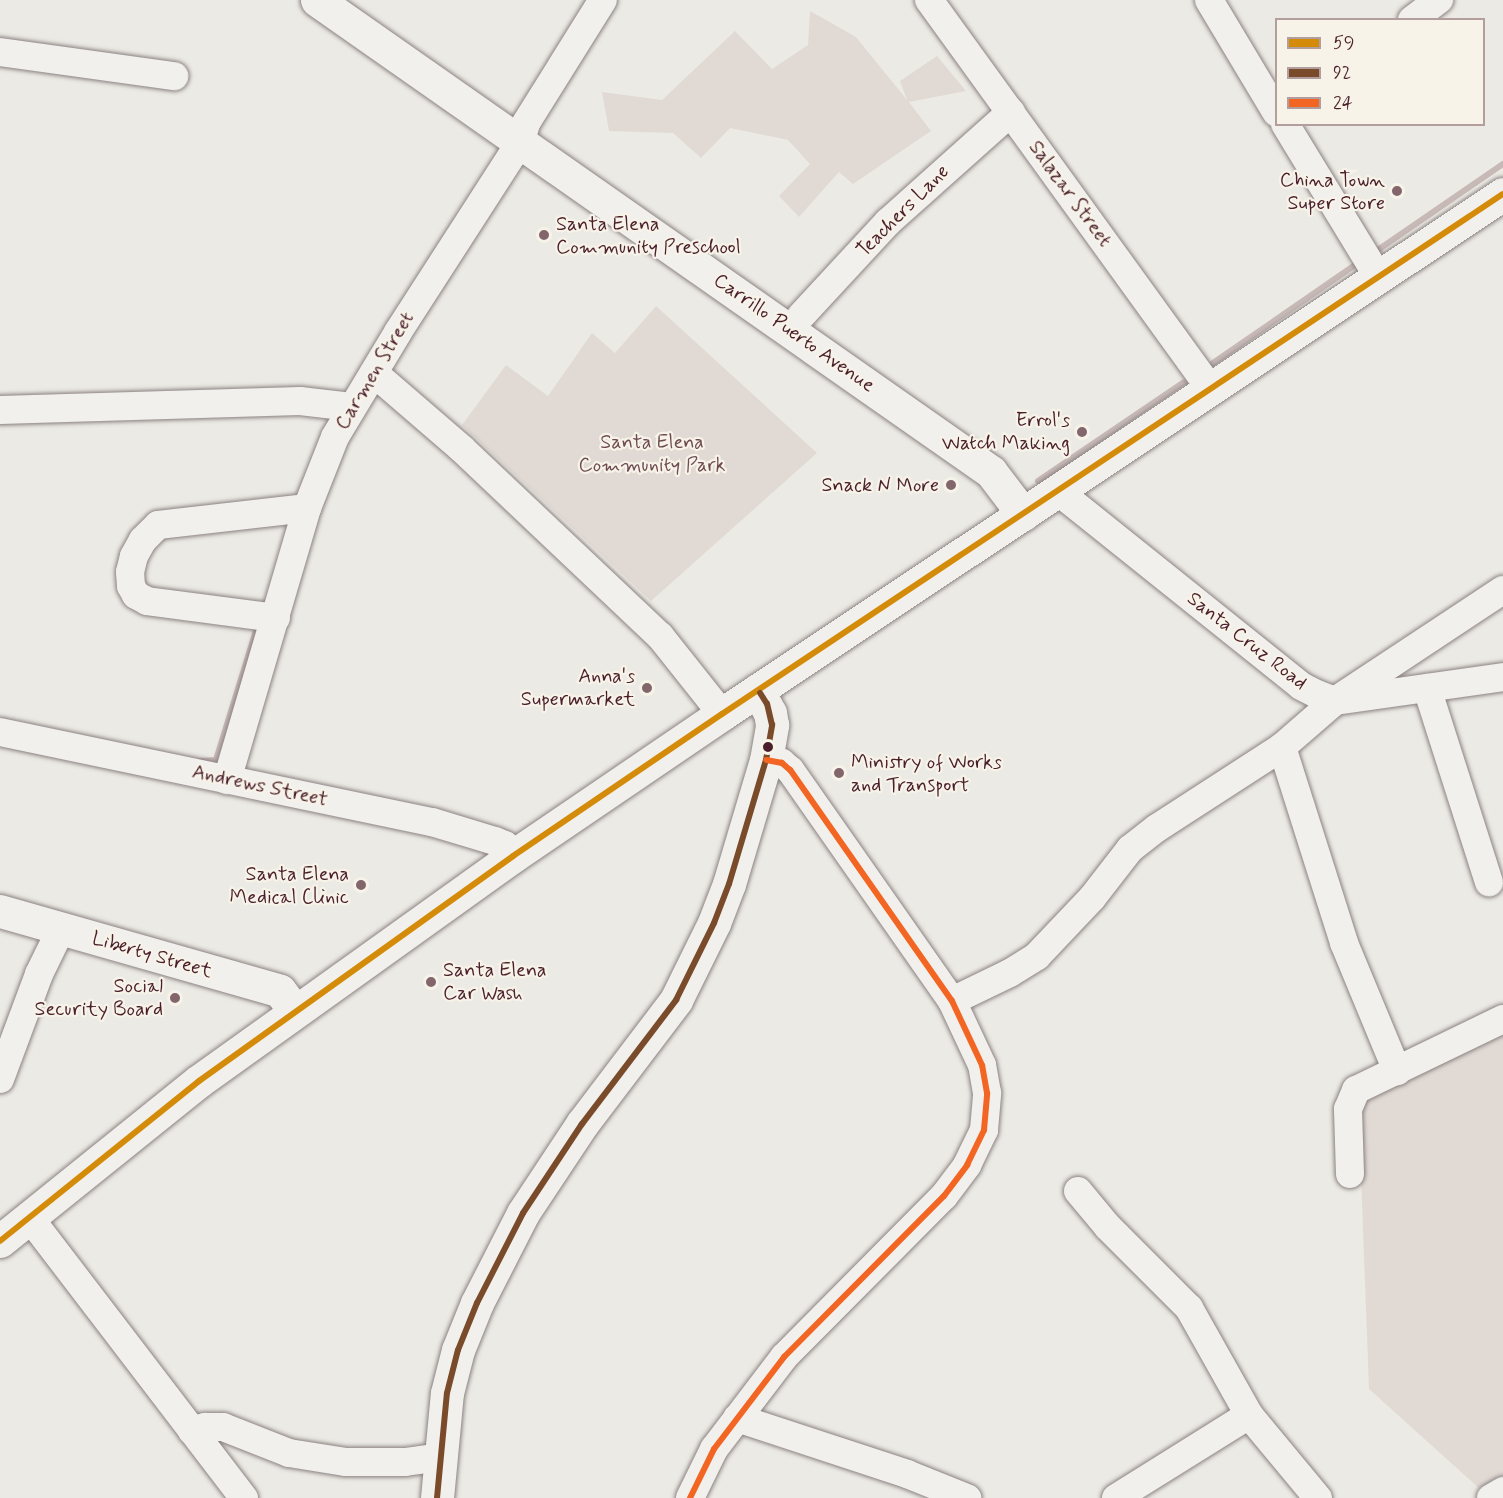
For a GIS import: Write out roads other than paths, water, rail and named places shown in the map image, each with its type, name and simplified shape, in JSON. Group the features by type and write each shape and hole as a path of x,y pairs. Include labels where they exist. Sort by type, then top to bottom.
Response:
{"main road":[{"name":"Carrillo Puerto Avenue","path":"318,0 801,316 1005,460 1041,501"},
{"name":"Carrillo Puerto Avenue","path":"348,0 523,132 991,472 1041,501"},
{"path":"0,1241 199,1081 513,856 1041,501 1501,199"},
{"path":"437,1498 439,1457 451,1373 465,1330 477,1303 523,1213 551,1169 676,1000 690,975 729,884 766,760 772,724 770,713 758,690"},
{"name":"Liberty Street","path":"0,911 280,991 295,1011"}],"street":[{"name":"Carmen Street","path":"227,780 307,508 335,437 603,0"},
{"name":"Salazar Street","path":"929,0 1211,390"},
{"path":"1209,0 1275,109"},
{"path":"1415,18 1439,0"},
{"path":"0,52 174,76"},
{"name":"Teachers Lane","path":"801,316 896,215 1011,112"},
{"path":"1285,126 1379,278"},
{"path":"374,373 462,449 660,636 722,714"},
{"path":"0,410 300,401 352,407"},
{"name":"Santa Cruz Road","path":"1041,501 1069,500 1301,686 1335,701"},
{"path":"276,618 147,601 136,595 131,586 130,572 134,556 143,540 158,525 307,508"},
{"path":"952,1001 1010,973 1037,956 1092,898 1130,849 1157,828 1282,747 1335,701 1503,590"},
{"path":"1335,701 1503,677"},
{"path":"1427,688 1489,882"},
{"name":"Andrews Street","path":"0,732 463,830 505,845 513,856"},
{"path":"1282,747 1344,943 1397,1071"},
{"path":"690,1498 714,1449 784,1357 944,1196 967,1165 984,1130 987,1093 982,1065 952,1001 790,770 782,763 766,760"},
{"path":"0,1079 39,974 61,929"},
{"path":"1350,1174 1348,1109 1356,1090 1503,1019"},
{"path":"1078,1191 1108,1227 1189,1308 1249,1415 1318,1498"},
{"path":"29,1217 244,1498"},
{"path":"1116,1498 1249,1415"},
{"path":"737,1418 907,1474 967,1498"},
{"path":"192,1431 205,1426 223,1427 289,1453 346,1462 405,1462 439,1457"},
{"path":"1491,1498 1503,1491"}],"waterway":[{"path":"1372,254 1503,164"},
{"path":"1213,363 1361,261"},
{"path":"1038,481 1184,382"},
{"path":"200,761 216,760 258,624"}],"place":[{"name":"China Town Super Store","path":"1397,191"},
{"name":"Santa Elena Community Preschool","path":"544,235"},
{"name":"Errol's Watch Making","path":"1082,432"},
{"name":"Snack N More","path":"951,485"},
{"name":"Anna's Supermarket","path":"647,688"},
{"name":"Ministry of Works and Transport","path":"839,773"},
{"name":"Santa Elena Medical Clinic","path":"361,885"},
{"name":"Santa Elena Car Wash","path":"431,982"},
{"name":"Social Security Board","path":"175,998"}],"park label":[{"name":"Santa Elena Community Park","path":"652,454"}]}
